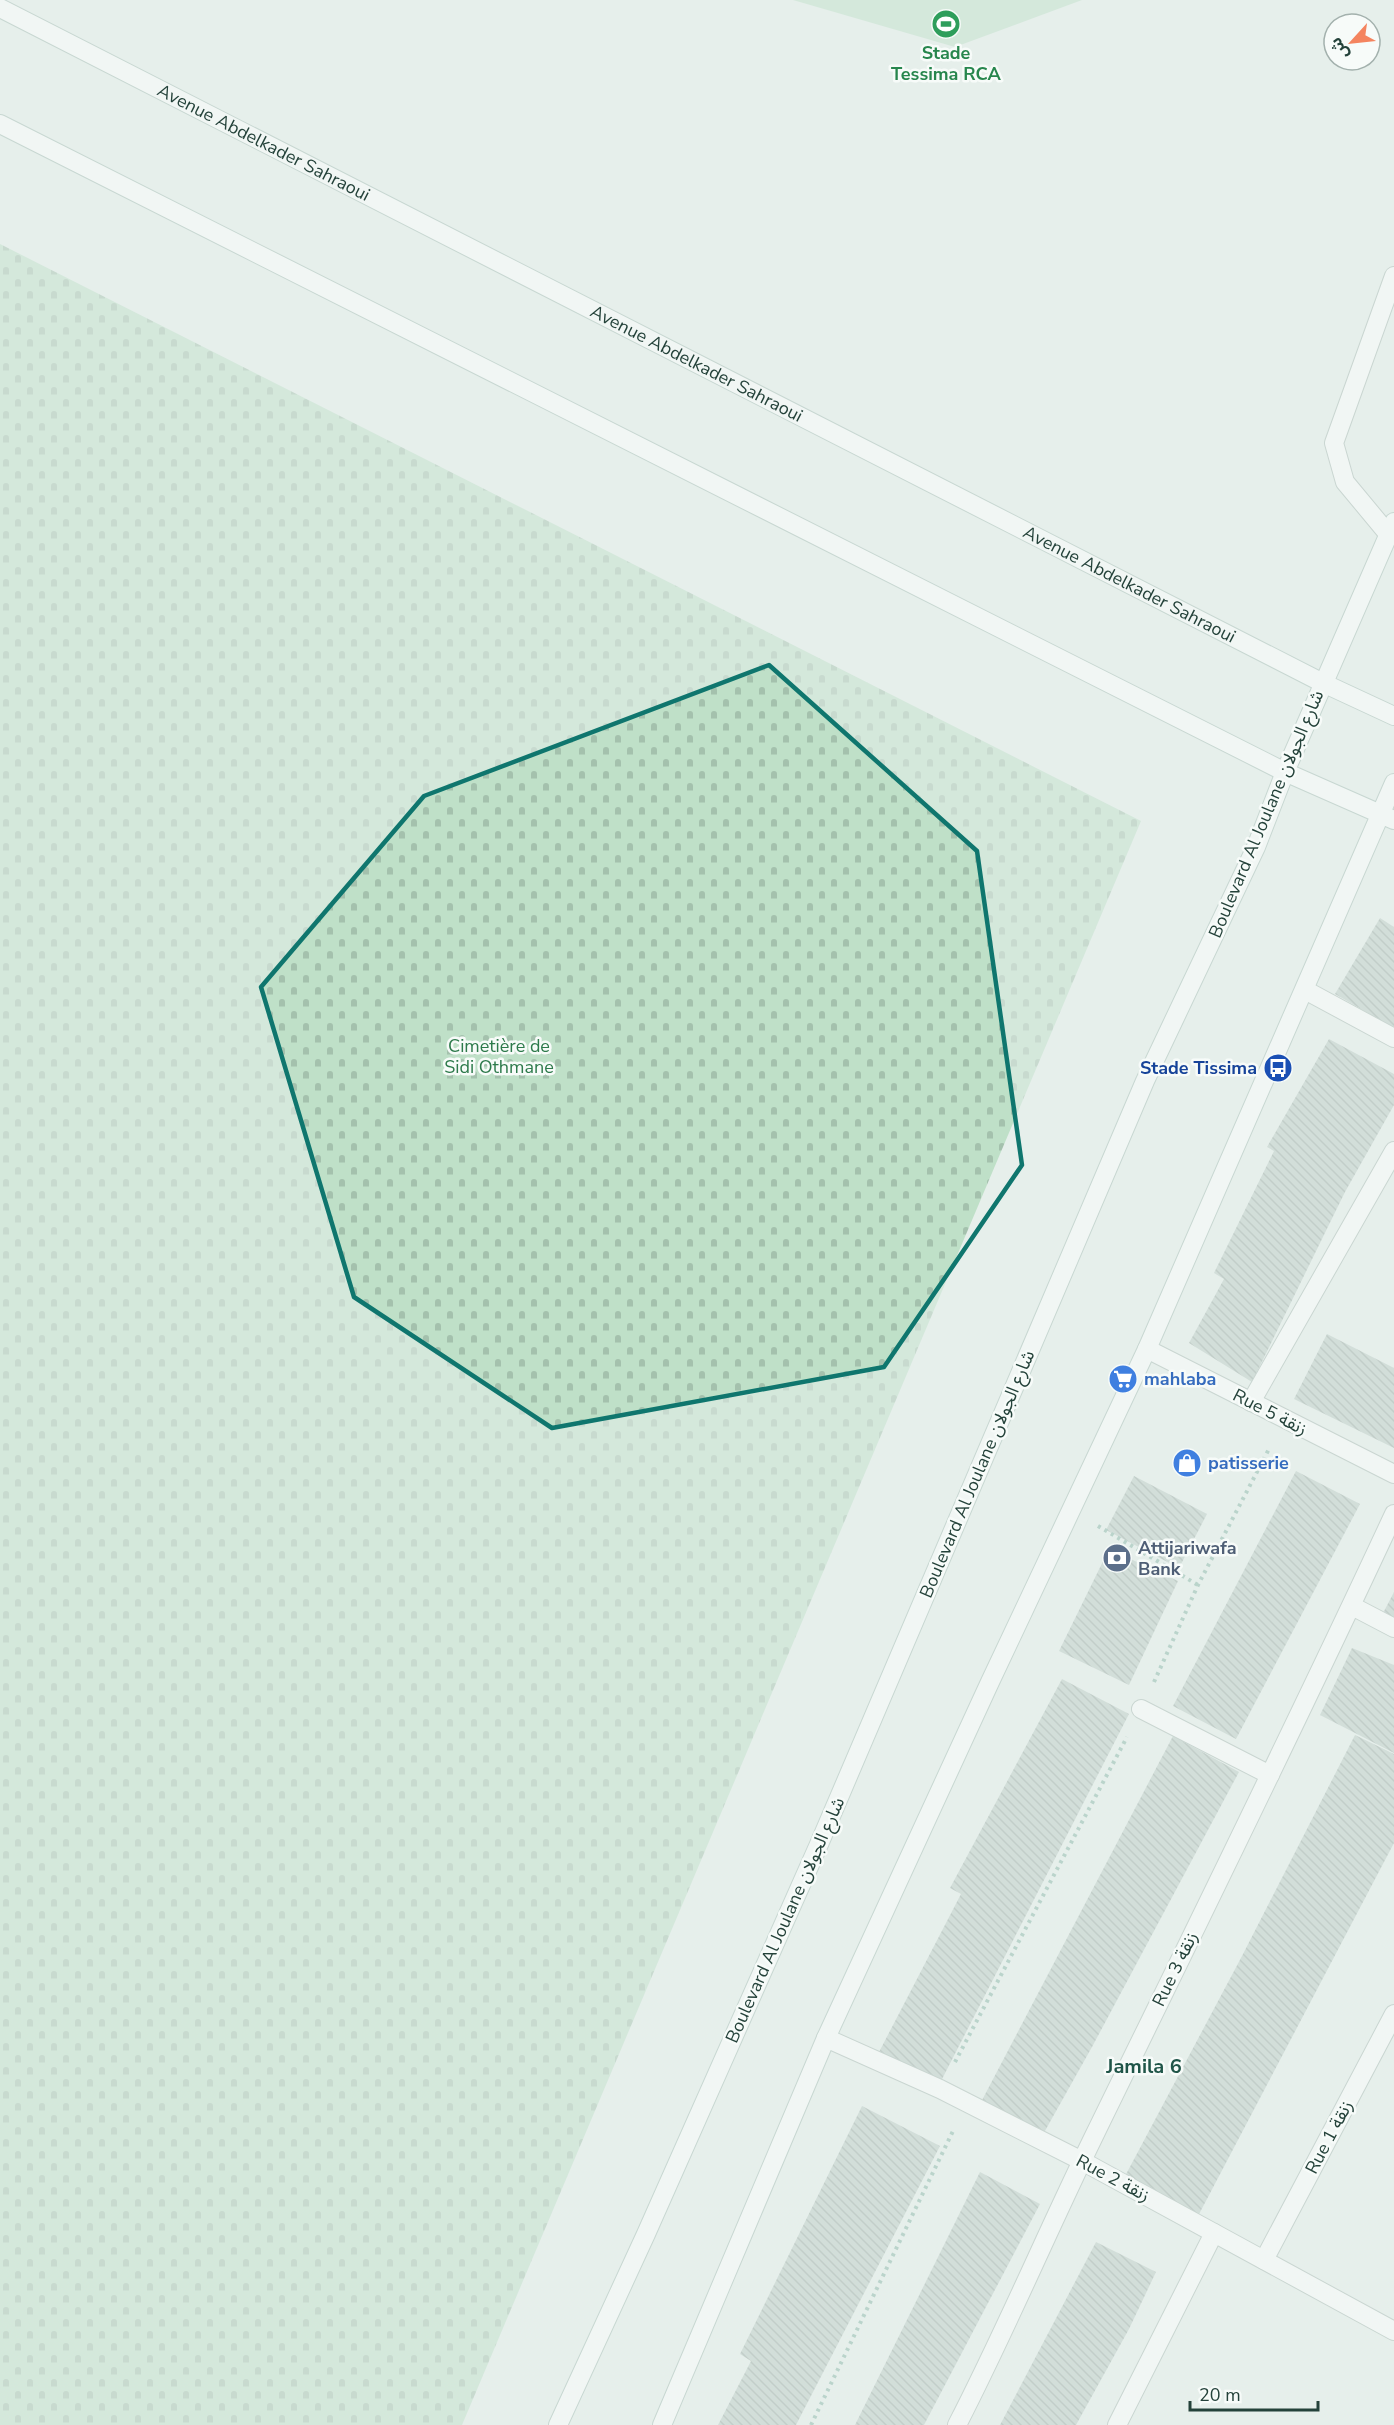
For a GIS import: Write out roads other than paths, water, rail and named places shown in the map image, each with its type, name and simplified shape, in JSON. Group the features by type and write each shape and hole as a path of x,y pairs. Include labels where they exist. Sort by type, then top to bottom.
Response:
{"main road":[{"name":"Avenue Abdelkader Sahraoui","path":"0,8 1323,683 1394,716"},
{"path":"0,124 1285,772 1387,817"},
{"path":"1391,528 1346,482 1334,443 1394,276"},
{"name":"Boulevard Al Joulane شارع الجولان","path":"558,2425 646,2234 810,1864 1145,1081 1256,847 1285,772 1391,528"},
{"path":"662,2425 826,2038 1147,1350 1305,990 1387,817 1394,783"},
{"path":"1305,990 1394,1038"},
{"path":"1251,1402 1394,1151"},
{"name":"Rue 5 زنقة","path":"1147,1350 1394,1474"},
{"name":"Rue 3 زنقة","path":"957,2425 994,2353 1082,2161 1352,1606 1394,1514"},
{"path":"1352,1606 1394,1628"},
{"path":"1141,1709 1270,1774"},
{"name":"Rue 1 زنقة","path":"1264,2260 1394,2014"},
{"name":"Rue 2 زنقة","path":"826,2038 940,2089 1082,2161 1394,2331"},
{"path":"1117,2425 1214,2233"}],"place":[{"name":"Stade Tessima RCA","path":"946,24"},
{"name":"Stade Tissima","path":"1278,1068"},
{"name":"mahlaba","path":"1123,1379"},
{"name":"patisserie","path":"1187,1463"},
{"name":"Attijariwafa Bank","path":"1117,1558"}],"district":[{"name":"Jamila 6","path":"1144,2066"}],"park label":[{"name":"Cimetière de Sidi Othmane","path":"499,1056"}]}
